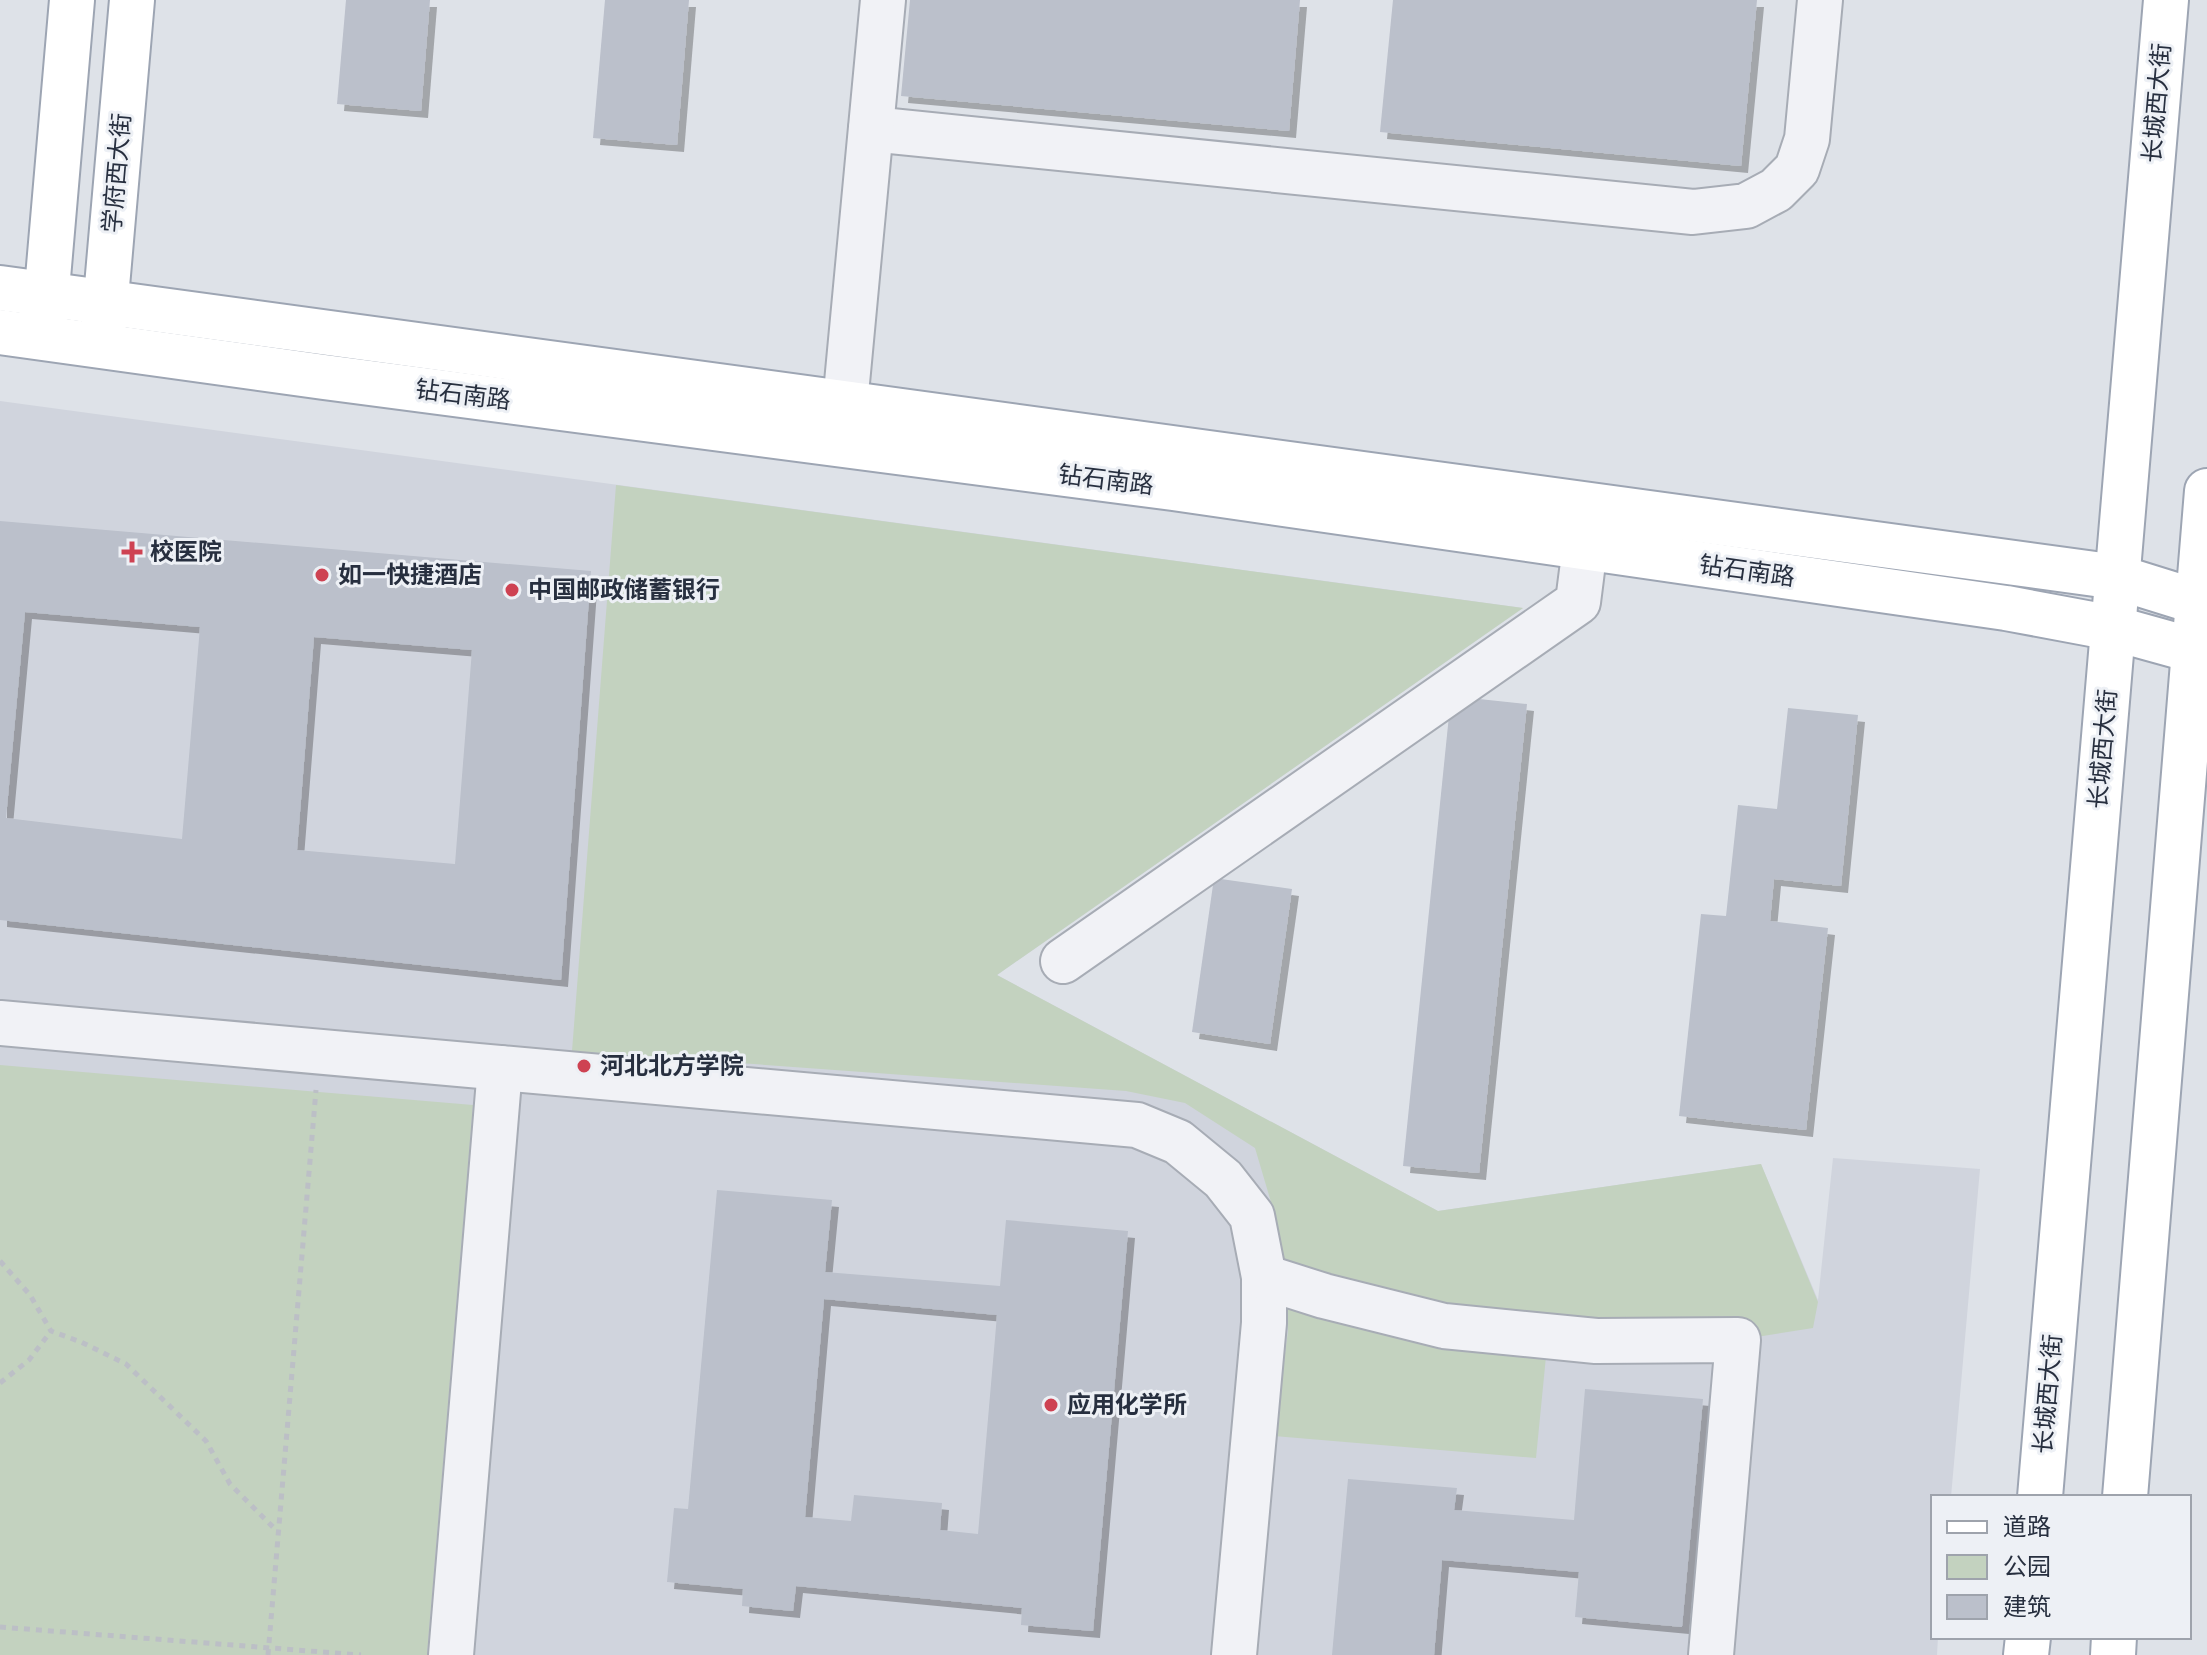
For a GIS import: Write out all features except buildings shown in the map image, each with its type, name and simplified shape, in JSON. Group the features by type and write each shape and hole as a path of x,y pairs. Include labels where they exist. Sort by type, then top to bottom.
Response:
{"main road":[{"path":"42,338 72,0"},
{"name":"学府西大街","path":"102,346 132,0"},
{"name":"长城西大街","path":"2040,1495 2166,0"},
{"name":"钻石南路","path":"0,288 2117,577 2202,603"},
{"name":"钻石南路","path":"0,332 1173,488 1991,606 2113,628 2201,652"},
{"path":"2125,1495 2201,652 2207,491"}],"lane":[{"path":"845,404 883,0"},
{"path":"871,129 1693,212 1746,206 1776,190 1797,169 1807,139 1820,0"},
{"path":"1063,961 1578,602 1585,547"},
{"path":"0,1023 1137,1125 1178,1142 1223,1179 1252,1216 1264,1277 1264,1323 1234,1655"},
{"path":"451,1655 500,1068"},
{"path":"1264,1277 1324,1296 1444,1326 1596,1341 1738,1340 1711,1655"}],"path":[{"path":"268,1652 319,1052"},
{"path":"0,1261 30,1295 51,1331 126,1364 206,1441 230,1484 278,1531"},
{"path":"0,1383 29,1360 51,1331"},
{"path":"0,1627 268,1652 361,1655"}],"shaded area":[{"name":"河北北方学院","path":"0,401 1523,608 997,975 1438,1211 1761,1164 1818,1300 1833,1158 1980,1169 1951,1495 1931,1495 1931,1639 1938,1639 1937,1655 0,1655"}],"green space":[{"path":"616,485 1523,608 997,975 1438,1211 1761,1164 1818,1302 1813,1328 1738,1340 1548,1336 1536,1458 1274,1436 1288,1331 1276,1219 1255,1148 1185,1103 1126,1091 572,1051"},
{"path":"0,1065 473,1105 427,1655 0,1655"}],"place":[{"name":"校医院","path":"132,552"},
{"name":"如一快捷酒店","path":"322,575"},
{"name":"中国邮政储蓄银行","path":"512,590"},
{"name":"河北北方学院","path":"584,1066"},
{"name":"应用化学所","path":"1051,1405"}]}
